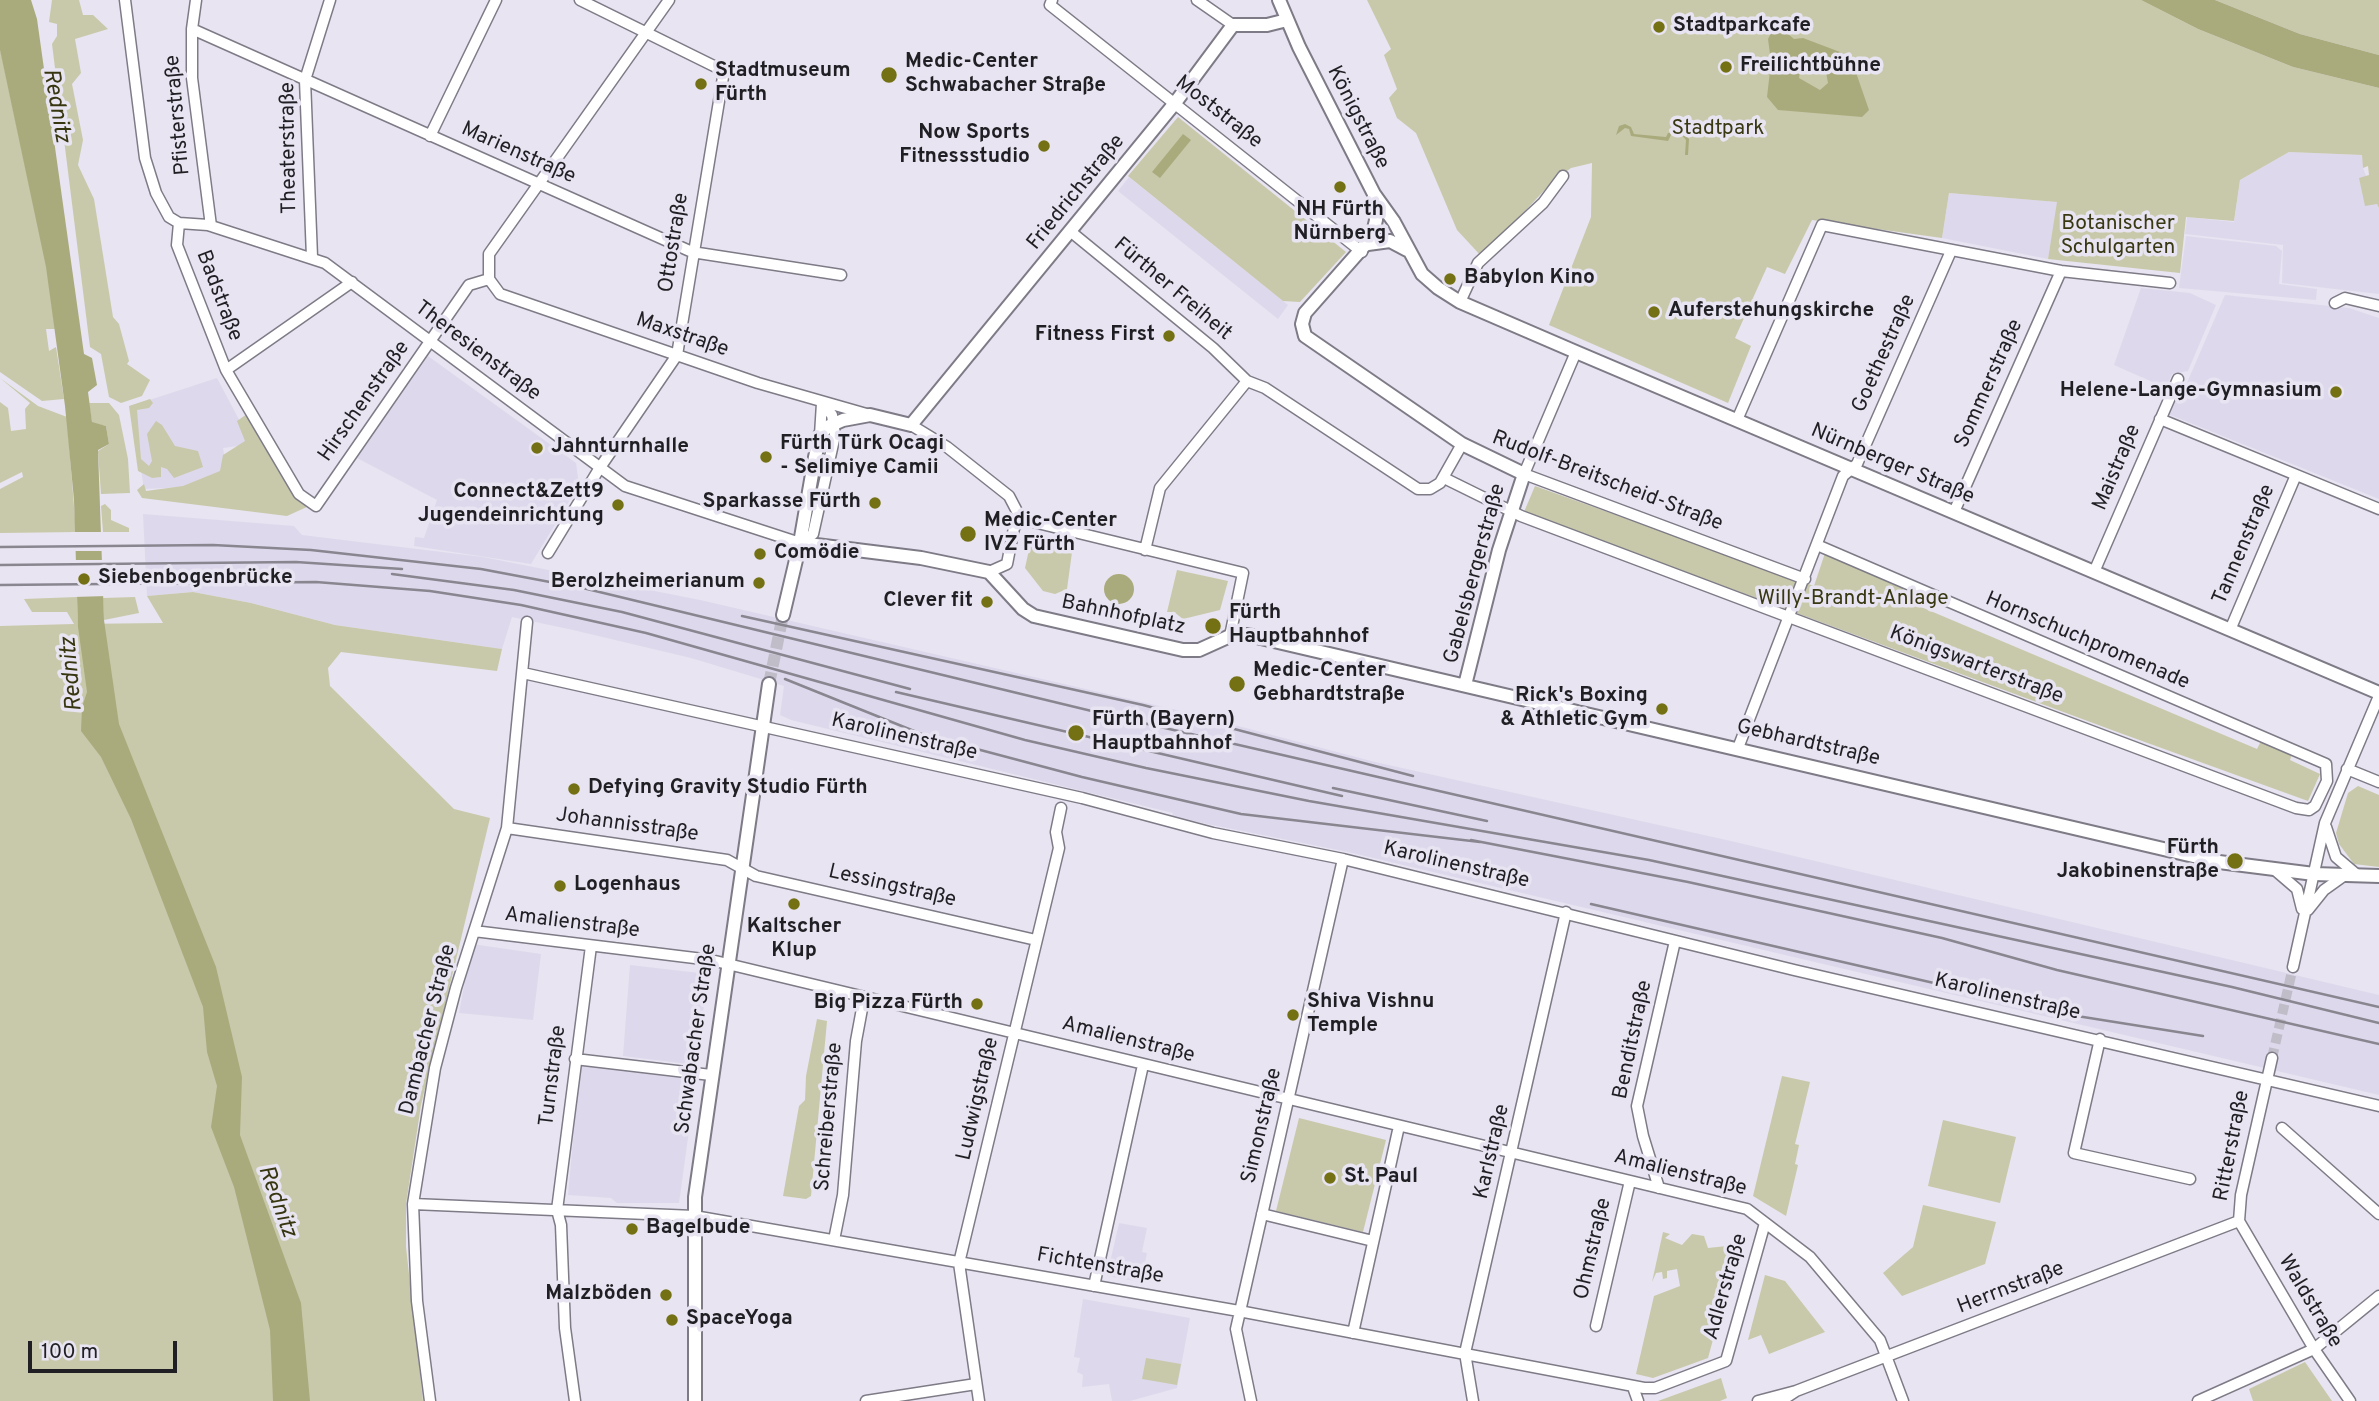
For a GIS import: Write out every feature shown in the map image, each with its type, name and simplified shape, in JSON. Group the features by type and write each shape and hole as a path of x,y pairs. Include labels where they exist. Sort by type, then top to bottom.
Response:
{"main road":[{"name":"Königstraße","path":"1279,0 1374,194 1394,222 1407,250"},
{"path":"1233,24 1267,25 1287,20"},
{"name":"Friedrichstraße","path":"911,425 1175,103 1233,24"},
{"path":"1365,248 1376,220 1374,194"},
{"path":"1365,248 1390,241 1407,250"},
{"name":"Rudolf-Breitscheid-Straße","path":"1365,248 1303,324 1311,342 1462,444 1524,474"},
{"name":"Nürnberger Straße","path":"1407,250 1422,274 1460,302 2379,694"},
{"name":"Maxstraße","path":"820,435 834,423 870,415 911,425"},
{"path":"783,615 800,543 820,435"},
{"name":"Gabelsbergerstraße","path":"1465,685 1511,511 1524,474"},
{"path":"800,543 920,558 989,572"},
{"name":"Bahnhofplatz","path":"989,572 1034,616 1183,650 1199,650 1230,636"},
{"name":"Gebhardtstraße","path":"1230,636 1248,635 2219,862 2314,874 2379,876"},
{"name":"Schwabacher Straße","path":"695,1401 694,1216 727,964 769,684"}],"street":[{"path":"125,0 145,158 162,207 169,217 179,223"},
{"name":"Pfisterstraße","path":"196,0 192,29 192,78 211,226"},
{"name":"Theaterstraße","path":"312,257 305,80 330,0"},
{"path":"430,136 496,0"},
{"path":"580,0 724,71 756,72"},
{"path":"489,278 489,254 540,186 669,0"},
{"path":"1197,0 1233,24"},
{"name":"Moststraße","path":"1051,2 1175,103 1365,248"},
{"name":"Marienstraße","path":"192,29 540,186 692,251 841,275"},
{"name":"Ottostraße","path":"548,553 599,469 677,355 692,251 724,71"},
{"path":"1460,302 1478,263 1543,203 1563,176"},
{"name":"Theresienstraße","path":"179,223 211,226 312,257 352,282 625,486 800,543"},
{"name":"Badstraße","path":"179,223 177,245 226,370 299,494 316,506"},
{"path":"1737,420 1822,225 2061,271 2170,283"},
{"name":"Fürther Freiheit","path":"1070,231 1220,355 1247,381"},
{"name":"Goethestraße","path":"1738,748 1843,476 1857,464 1951,251"},
{"name":"Sommerstraße","path":"1954,512 2061,271"},
{"name":"Maxstraße","path":"489,278 500,294 822,403 870,415"},
{"name":"Hirschenstraße","path":"316,506 469,285 489,278"},
{"path":"226,370 352,282"},
{"path":"2335,303 2344,298 2379,306"},
{"path":"1524,474 1576,352"},
{"name":"Maistraße","path":"2094,572 2178,379"},
{"path":"1145,550 1160,488 1247,381 1265,388 1418,489 1430,489 1444,478 1462,444"},
{"path":"800,543 813,534 833,446 834,423 822,403"},
{"path":"820,435 822,403"},
{"path":"2160,419 2379,509"},
{"name":"Maxstraße","path":"911,425 983,474 1009,496 1019,514"},
{"name":"Rudolf-Breitscheid-Straße","path":"1524,474 1805,579"},
{"name":"Tannenstraße","path":"2231,630 2296,475"},
{"name":"Königswarterstraße","path":"1444,478 1511,511 2309,810 2319,798 2328,770 2326,764 2304,754"},
{"path":"989,572 1007,564 1019,514 1145,550 1243,573 1230,636"},
{"name":"Hornschuchpromenade","path":"1818,545 2011,631 2304,754"},
{"path":"523,673 527,622"},
{"name":"Karolinenstraße","path":"523,673 1107,804 1213,832 1343,859 1675,941 2379,1106"},
{"name":"Dambacher Straße","path":"430,1401 417,1301 413,1204 435,1068 507,828 523,673"},
{"path":"2293,967 2325,823 2379,694"},
{"path":"2347,769 2379,782"},
{"name":"Ludwigstraße","path":"979,1401 959,1263 1059,848 1056,832 1061,808"},
{"path":"2325,823 2336,857 2360,876"},
{"name":"Johannisstraße","path":"507,828 727,860 741,867"},
{"name":"Simonstraße","path":"1251,1401 1236,1329 1239,1311 1343,859"},
{"name":"Lessingstraße","path":"741,867 756,876 1036,940"},
{"path":"2276,870 2297,889 2303,916"},
{"path":"2303,916 2324,890 2345,875"},
{"name":"Karlstraße","path":"1473,1401 1465,1353 1513,1153 1566,912"},
{"name":"Amalienstraße","path":"474,931 727,964 1746,1209 1810,1257 1880,1340 1903,1401"},
{"name":"Benditstraße","path":"1659,1188 1637,1106 1675,941"},
{"name":"Turnstraße","path":"557,1210 592,946"},
{"name":"Schreiberstraße","path":"834,1240 843,1195 856,1041 864,998"},
{"path":"2100,1039 2074,1153 2190,1179"},
{"name":"Ritterstraße","path":"2239,1221 2241,1195 2272,1058"},
{"path":"575,1059 712,1075"},
{"path":"1094,1286 1143,1065"},
{"path":"1353,1333 1399,1126"},
{"path":"2282,1128 2379,1214"},
{"name":"Ohmstraße","path":"1596,1325 1630,1181"},
{"name":"Fichtenstraße","path":"413,1204 694,1216 1239,1311 1578,1373 1633,1387"},
{"path":"557,1210 561,1224 565,1328 575,1398"},
{"path":"1262,1214 1373,1241"},
{"name":"Waldstraße","path":"2239,1221 2314,1349 2350,1401"},
{"name":"Herrnstraße","path":"1758,1401 1796,1391 2239,1221"},
{"name":"Adlerstraße","path":"1633,1387 1655,1388 1726,1361 1765,1223"},
{"path":"2198,1401 2314,1349 2379,1296"},
{"path":"866,1401 976,1384"},
{"path":"1633,1387 1638,1401"},
{"name":"Herrnstraße","path":"1781,1401 1796,1391"}],"shaded area":[{"path":"0,0 31,0 37,19 84,354 92,358 97,385 88,392 92,422 106,426 109,444 98,450 104,620 119,724 216,967 242,1077 240,1135 301,1303 310,1401 273,1401 270,1330 234,1187 211,1127 217,1086 207,1052 203,1007 131,819 101,757 81,731 82,707 87,692 78,627 74,500 65,406 46,267 0,50"},
{"path":"2141,0 2215,0 2300,34 2379,55 2379,88 2293,67 2198,29"},
{"path":"1781,28 1794,39 1803,38 1840,52 1853,64 1869,110 1862,117 1778,110 1767,97 1771,62 1768,39 1772,31","holes":["1808,60 1817,62 1826,72 1828,83 1820,90 1799,78 1801,64"]},
{"path":"1625,124 1631,127 1634,134 1666,137 1668,133 1681,130 1689,139 1688,155 1685,155 1686,140 1680,133 1671,135 1668,141 1631,136 1629,129 1625,128 1616,135 1619,126"},
{"path":"1183,134 1191,140 1160,178 1152,172"},
{"path":"2289,152 2363,155 2363,168 2379,208 2379,294 2282,283 2283,245 2185,234 2187,217 2234,222 2240,180"},
{"path":"1129,177 1288,305 1278,319 1118,191"},
{"path":"1949,193 2058,202 2048,259 1942,238"},
{"path":"2186,236 2276,246 2282,251 2279,284 2317,289 2316,300 2179,288"},
{"path":"2141,288 2190,293 2216,305 2188,371 2172,374 2166,388 2114,365"},
{"name":"Helene-Lange-Gymnasium","path":"2225,295 2349,308 2379,318 2379,499 2168,414 2180,384 2186,385"},
{"path":"428,356 576,463 579,485 531,564 414,546 415,537 424,538 437,500 357,458"},
{"path":"217,378 252,444 223,448 229,485 144,489 131,406"},
{"path":"143,514 294,526 302,535 483,557 700,600 1181,711 1375,762 1731,841 2379,995 2379,1095 1348,852 1172,817 1173,813 791,720 780,715 784,686 691,658 573,630 512,617 502,649 335,625 251,603 193,592 147,596"},
{"path":"1119,574 1130,578 1134,589 1130,600 1119,604 1108,600 1104,589 1108,578"},
{"path":"472,944 541,954 533,1020 459,1013"},
{"path":"630,965 708,974 696,1065 623,1056"},
{"path":"580,1065 696,1080 679,1203 617,1203 611,1198 568,1195"},
{"path":"1119,1223 1147,1228 1142,1252 1147,1253 1141,1282 1107,1276"},
{"path":"1083,1299 1190,1318 1177,1388 1130,1401 1112,1401 1109,1384 1082,1387 1083,1375 1077,1372 1080,1358 1074,1357"}],"green space":[{"path":"52,0 79,0 83,15 93,15 108,29 75,39 81,73 72,84 83,140 78,165 94,199 113,317 119,324 129,361 127,364 150,380 142,396 121,403 109,397 101,354 90,347 52,44 57,36 57,24 49,22"},
{"name":"Stadtpark","path":"1367,0 2141,0 2198,29 2293,67 2379,88 2379,208 2377,204 2365,206 2359,178 2369,175 2368,166 2363,168 2362,155 2289,152 2240,180 2234,221 2186,217 2180,273 2048,259 2057,202 1949,193 1942,238 1812,220 1785,274 1767,267 1735,338 1751,346 1728,403 1549,325 1591,217 1592,163 1571,168 1553,181 1482,257 1457,230 1416,133 1397,118 1389,98 1397,89 1384,55 1391,49"},
{"path":"2215,0 2379,0 2379,55 2300,34"},
{"path":"0,48 47,268 55,329 46,329 49,351 56,347 64,399 42,401 0,372"},
{"path":"1178,117 1346,252 1300,302 1283,301 1128,176"},
{"path":"0,378 38,406 67,417 76,532 0,533 0,489 23,477 22,472 0,483 0,402 8,408 11,431 26,429 25,409 30,403"},
{"path":"150,399 153,403 149,408 137,410 141,459 149,466 152,461 147,434 156,421 162,425 175,446 198,451 203,467 174,478 167,469 161,467 161,477 152,478 138,471 129,406"},
{"path":"89,403 109,403 119,415 128,459 130,493 101,494 98,451 109,444 106,426 92,423"},
{"path":"247,414 309,506 287,516 142,498 137,490 144,484 146,491 183,486 220,471 223,455 245,441 237,421"},
{"name":"Willy-Brandt-Anlage","path":"1535,486 1814,586 1825,553 1916,593 1914,604 2257,749 2261,741 2292,754 2290,760 2320,774 2308,801 2120,733 1524,512"},
{"path":"105,504 111,510 111,520 129,528 129,532 103,532 101,506"},
{"path":"1032,536 1057,545 1073,545 1067,589 1055,594 1043,591 1025,568"},
{"path":"1177,570 1228,581 1220,610 1183,619 1174,612 1167,612"},
{"path":"193,592 251,603 335,625 502,649 497,671 341,652 328,668 330,686 454,809 490,818 421,1105 406,1204 406,1247 423,1401 0,1401 0,626 74,624 67,612 32,612 24,599 77,597 78,624 163,623 147,596"},
{"path":"135,597 139,613 104,620 103,598"},
{"path":"2358,786 2379,795 2379,867 2354,864 2339,844 2336,833 2348,793"},
{"path":"817,1019 827,1021 811,1196 806,1199 783,1196 799,1106 805,1100 806,1076"},
{"path":"1782,1076 1810,1082 1795,1144 1799,1145 1795,1164 1798,1165 1786,1216 1753,1196"},
{"path":"1299,1118 1386,1140 1363,1232 1276,1211"},
{"path":"1943,1120 2016,1137 2000,1203 1928,1186"},
{"path":"1923,1205 1996,1222 1985,1264 1902,1296 1883,1273 1913,1247"},
{"path":"1663,1232 1670,1234 1665,1238 1682,1245 1692,1234 1704,1236 1708,1248 1738,1248 1708,1358 1653,1378 1636,1374 1654,1296 1680,1286 1677,1269 1667,1271 1667,1278 1663,1279 1662,1272 1656,1273 1652,1282"},
{"path":"1765,1275 1785,1281 1825,1332 1769,1354 1761,1335 1748,1340"},
{"path":"1146,1358 1181,1364 1177,1385 1142,1379"},
{"path":"2305,1362 2332,1401 2253,1401 2249,1389"},
{"path":"1721,1378 1727,1398 1720,1401 1658,1401"}],"pier":[{"path":"71,532 107,532 107,551 72,551"},
{"path":"72,560 107,560 107,596 73,597"}],"tunnel":[{"path":"769,684 783,615"},
{"path":"2272,1058 2293,967"}],"railway":[{"path":"0,547 213,545 311,550 481,569 587,589 1104,714 2379,1007"},
{"path":"0,565 296,562 402,569"},
{"path":"392,574 514,590 622,612 910,689"},
{"path":"0,585 316,582 430,591 521,605 646,633 1025,740 1146,768 1309,801 1649,860 2232,987 2379,1023"},
{"path":"742,616 1143,705 1413,776"},
{"path":"785,679 924,735 1082,777 1241,814 1480,842"},
{"path":"896,692 1342,796"},
{"path":"1333,788 1487,821"},
{"path":"1471,840 1688,882 1942,938 2057,970 2379,1044"},
{"path":"1591,904 2077,1016 2203,1036"}],"place":[{"name":"Stadtparkcafe","path":"1659,27"},
{"name":"Freilichtbühne","path":"1726,67"},
{"name":"Medic-Center Schwabacher Straße","path":"889,75"},
{"name":"Stadtmuseum Fürth","path":"701,84"},
{"name":"Now Sports Fitnessstudio","path":"1044,146"},
{"name":"NH Fürth Nürnberg","path":"1340,187"},
{"name":"Babylon Kino","path":"1450,279"},
{"name":"Auferstehungskirche","path":"1654,312"},
{"name":"Fitness First","path":"1169,336"},
{"name":"Helene-Lange-Gymnasium","path":"2336,392"},
{"name":"Jahnturnhalle","path":"537,448"},
{"name":"Fürth Türk Ocagi - Selimiye Camii","path":"766,457"},
{"name":"Sparkasse Fürth","path":"875,503"},
{"name":"Connect&Zett9 Jugendeinrichtung","path":"618,505"},
{"name":"Medic-Center IVZ Fürth","path":"968,534"},
{"name":"Comödie","path":"760,554"},
{"name":"Siebenbogenbrücke","path":"84,579"},
{"name":"Berolzheimerianum","path":"759,583"},
{"name":"Clever fit","path":"987,602"},
{"name":"Fürth Hauptbahnhof","path":"1213,626"},
{"name":"Medic-Center Gebhardtstraße","path":"1237,684"},
{"name":"Rick's Boxing & Athletic Gym","path":"1662,709"},
{"name":"Fürth (Bayern) Hauptbahnhof","path":"1076,733"},
{"name":"Defying Gravity Studio Fürth","path":"574,789"},
{"name":"Fürth Jakobinenstraße","path":"2235,861"},
{"name":"Logenhaus","path":"560,886"},
{"name":"Kaltscher Klup","path":"794,904"},
{"name":"Big Pizza Fürth","path":"977,1004"},
{"name":"Shiva Vishnu Temple","path":"1293,1015"},
{"name":"St. Paul","path":"1330,1178"},
{"name":"Bagelbude","path":"632,1229"},
{"name":"Malzböden","path":"666,1295"},
{"name":"SpaceYoga","path":"672,1320"}],"water label":[{"name":"Rednitz","path":"55,106"},
{"name":"Rednitz","path":"73,674"},
{"name":"Rednitz","path":"276,1202"}],"park label":[{"name":"Botanischer Schulgarten","path":"2118,237"}]}
